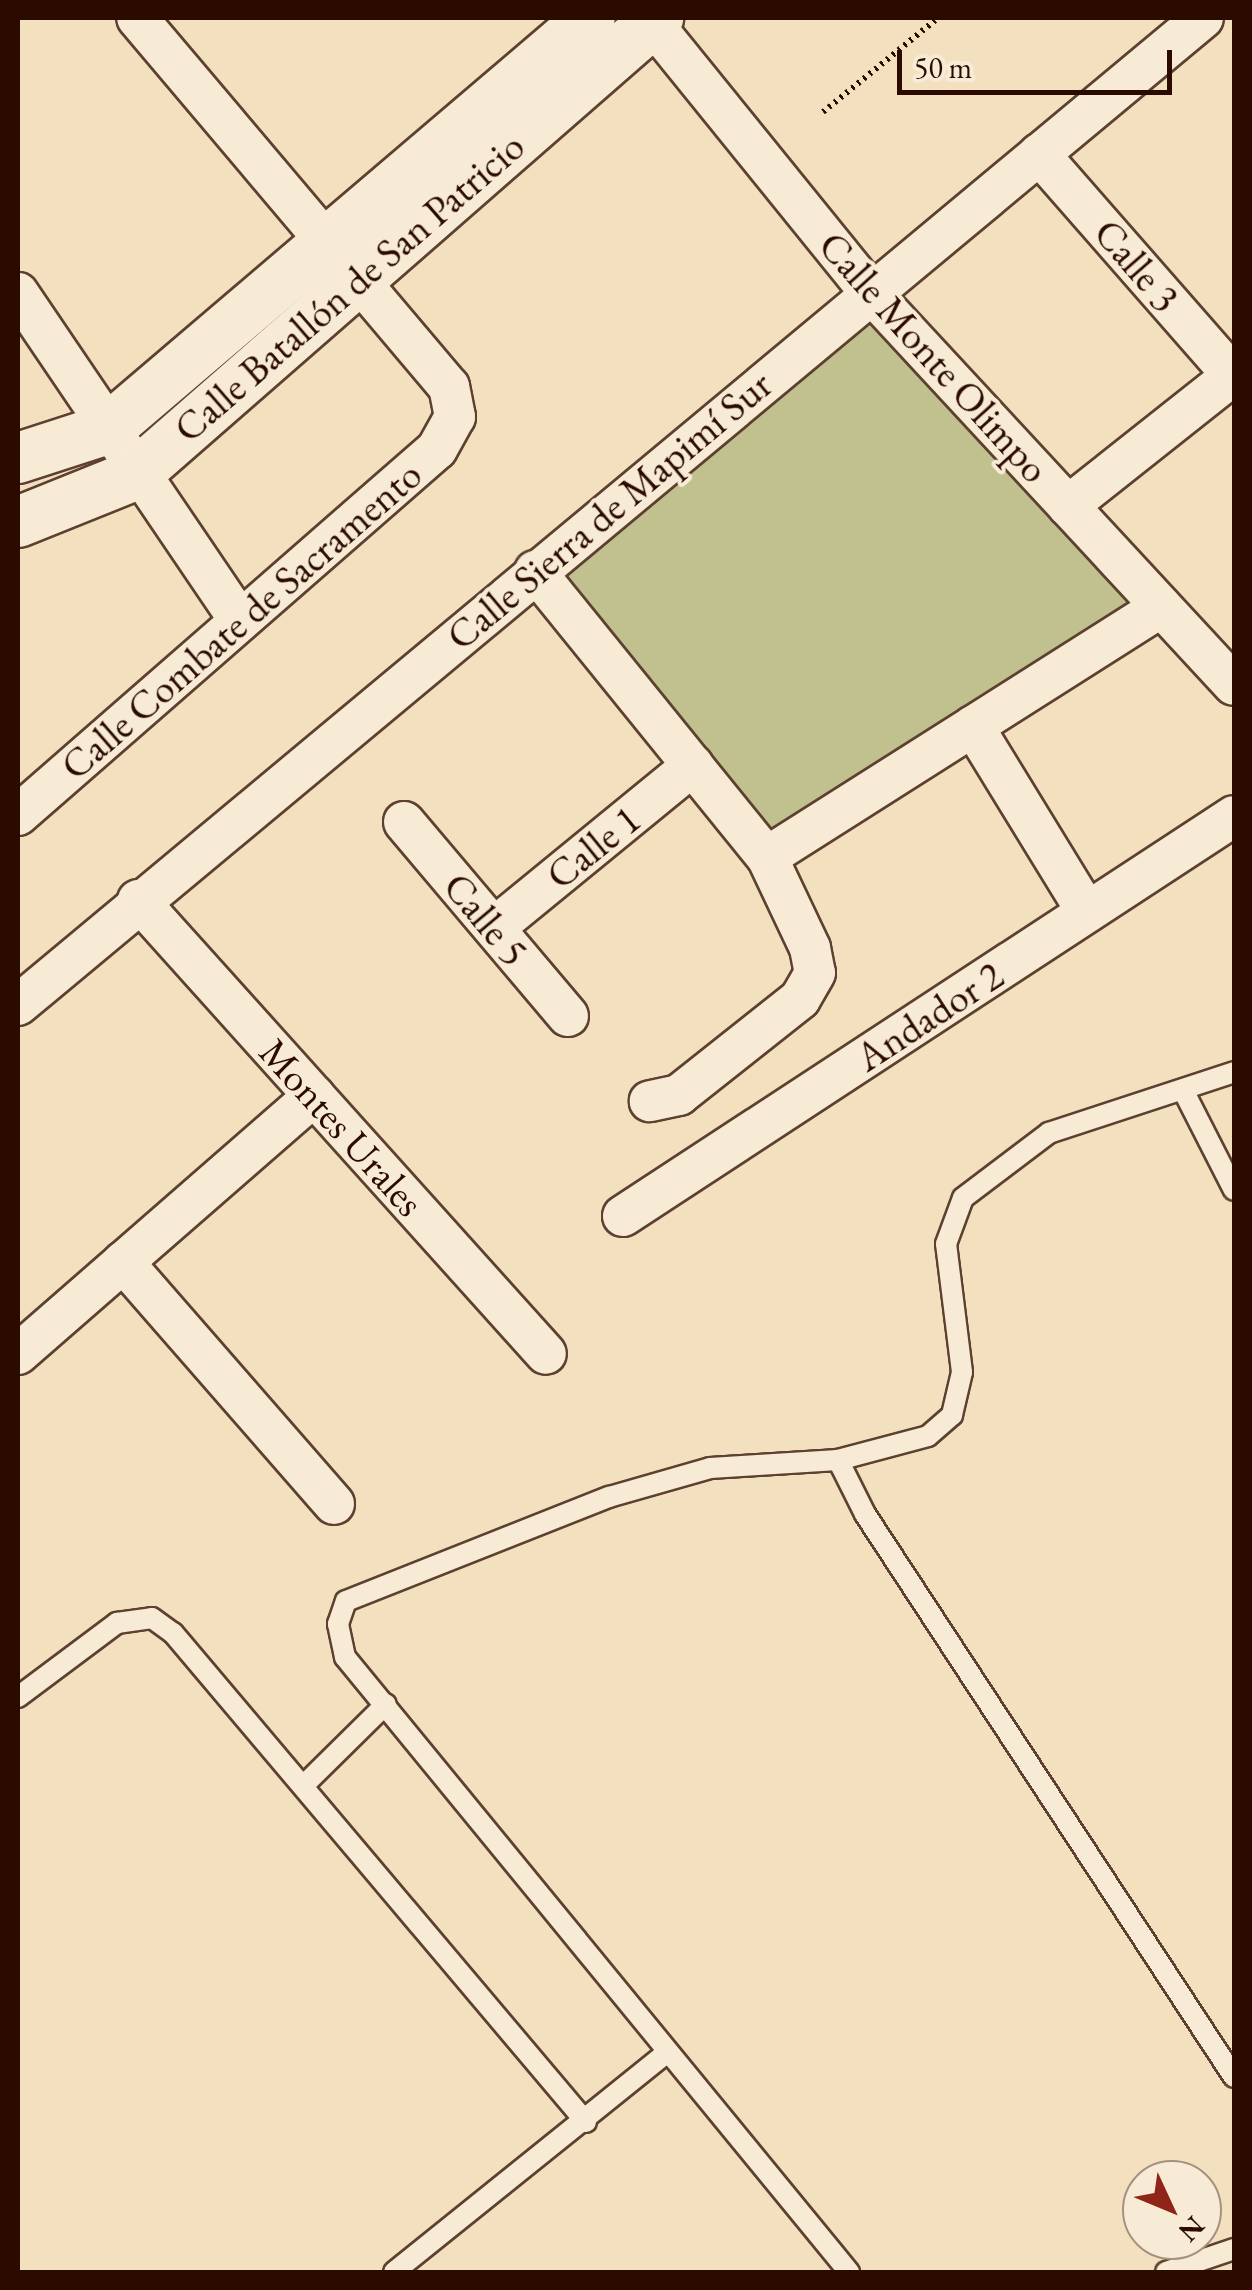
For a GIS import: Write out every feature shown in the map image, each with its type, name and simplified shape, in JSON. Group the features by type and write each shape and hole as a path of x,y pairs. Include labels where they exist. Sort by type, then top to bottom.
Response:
{"street":[{"path":"138,18 357,279"},
{"name":"Calle Batallón de San Patricio","path":"18,458 108,429 325,240 590,18"},
{"name":"Calle Sierra de Mapimí Sur","path":"18,1006 138,900 1203,18"},
{"name":"Calle Batallón de San Patricio","path":"18,522 136,475 653,19"},
{"name":"Calle Monte Olimpo","path":"653,19 871,293 1234,685"},
{"name":"Calle 3","path":"1039,154 1234,376"},
{"name":"Calle Combate de Sacramento","path":"18,815 438,449 456,417 450,387 357,279"},
{"path":"18,292 136,475 238,620"},
{"path":"1068,506 1234,376"},
{"path":"536,571 768,857 814,972 800,998 679,1095 650,1101"},
{"path":"768,857 1161,607"},
{"path":"973,726 1087,912"},
{"name":"Calle 1","path":"494,928 692,765"},
{"name":"Andador 2","path":"623,1216 1234,816"},
{"name":"Calle 5","path":"404,822 568,1016"},
{"name":"Montes Urales","path":"138,900 546,1354"},
{"path":"18,1354 314,1096"},
{"path":"123,1262 334,1504"}],"lane":[{"path":"850,2272 346,1657 338,1624 346,1601 609,1497 693,1472 838,1460 928,1436 952,1415 962,1372 946,1244 963,1198 1050,1133 1234,1072"},
{"path":"1183,1090 1234,1190"},
{"path":"838,1460 865,1514 1234,2078"},
{"path":"18,1697 117,1623 152,1618 202,1661 586,2122"},
{"path":"304,1786 386,1704"},
{"path":"394,2272 586,2122 668,2052"},
{"path":"1166,2272 1234,2250"}],"path":[{"path":"822,112 938,18"}],"green space":[{"path":"871,293 1161,607 767,857 535,571"}]}
